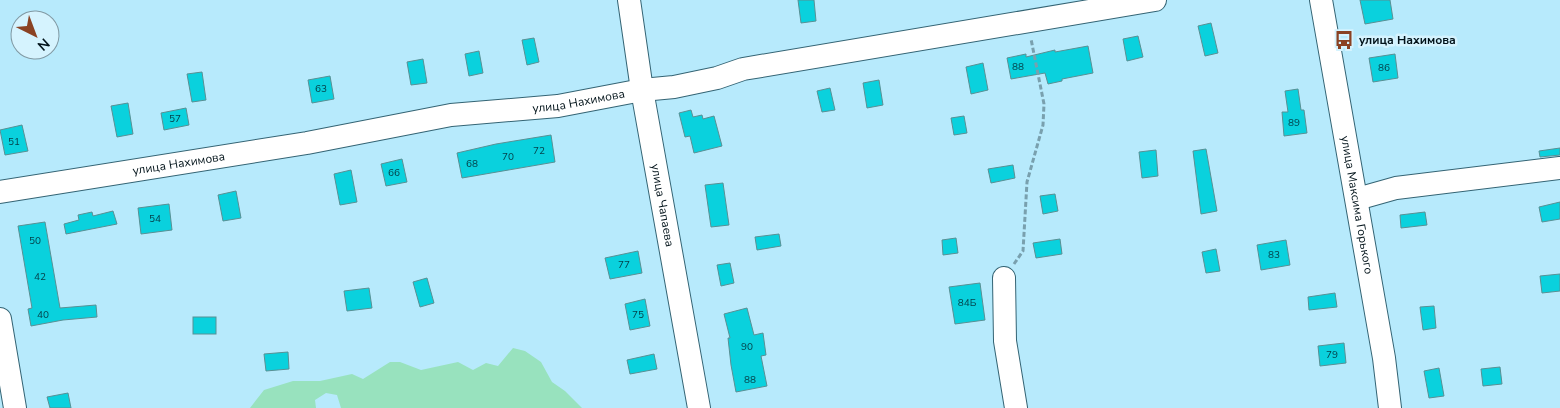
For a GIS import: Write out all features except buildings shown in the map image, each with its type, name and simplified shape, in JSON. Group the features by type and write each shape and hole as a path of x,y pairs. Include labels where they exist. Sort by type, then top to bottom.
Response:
{"street":[{"name":"улица Чапаева","path":"629,0 642,90 699,408"},
{"name":"улица Нахимова","path":"0,192 307,143 451,116 558,106 642,90 674,87 716,78 743,69 1156,0"},
{"name":"улица Максима Горького","path":"1321,0 1384,358 1390,408"},
{"path":"1356,199 1396,188 1560,168"},
{"path":"1004,278 1005,341 1016,408"},
{"path":"0,319 15,408"}],"path":[{"path":"1004,278 1023,251 1027,182 1044,124 1044,104 1028,21"}],"green space":[{"path":"513,348 525,351 541,362 552,382 565,391 582,408 341,408 337,395 326,393 315,400 316,408 250,408 264,390 293,381 320,381 352,374 363,379 390,362 400,362 421,370 458,362 473,370 486,363 498,366"}],"place":[{"name":"улица Нахимова","path":"1344,40"}]}
